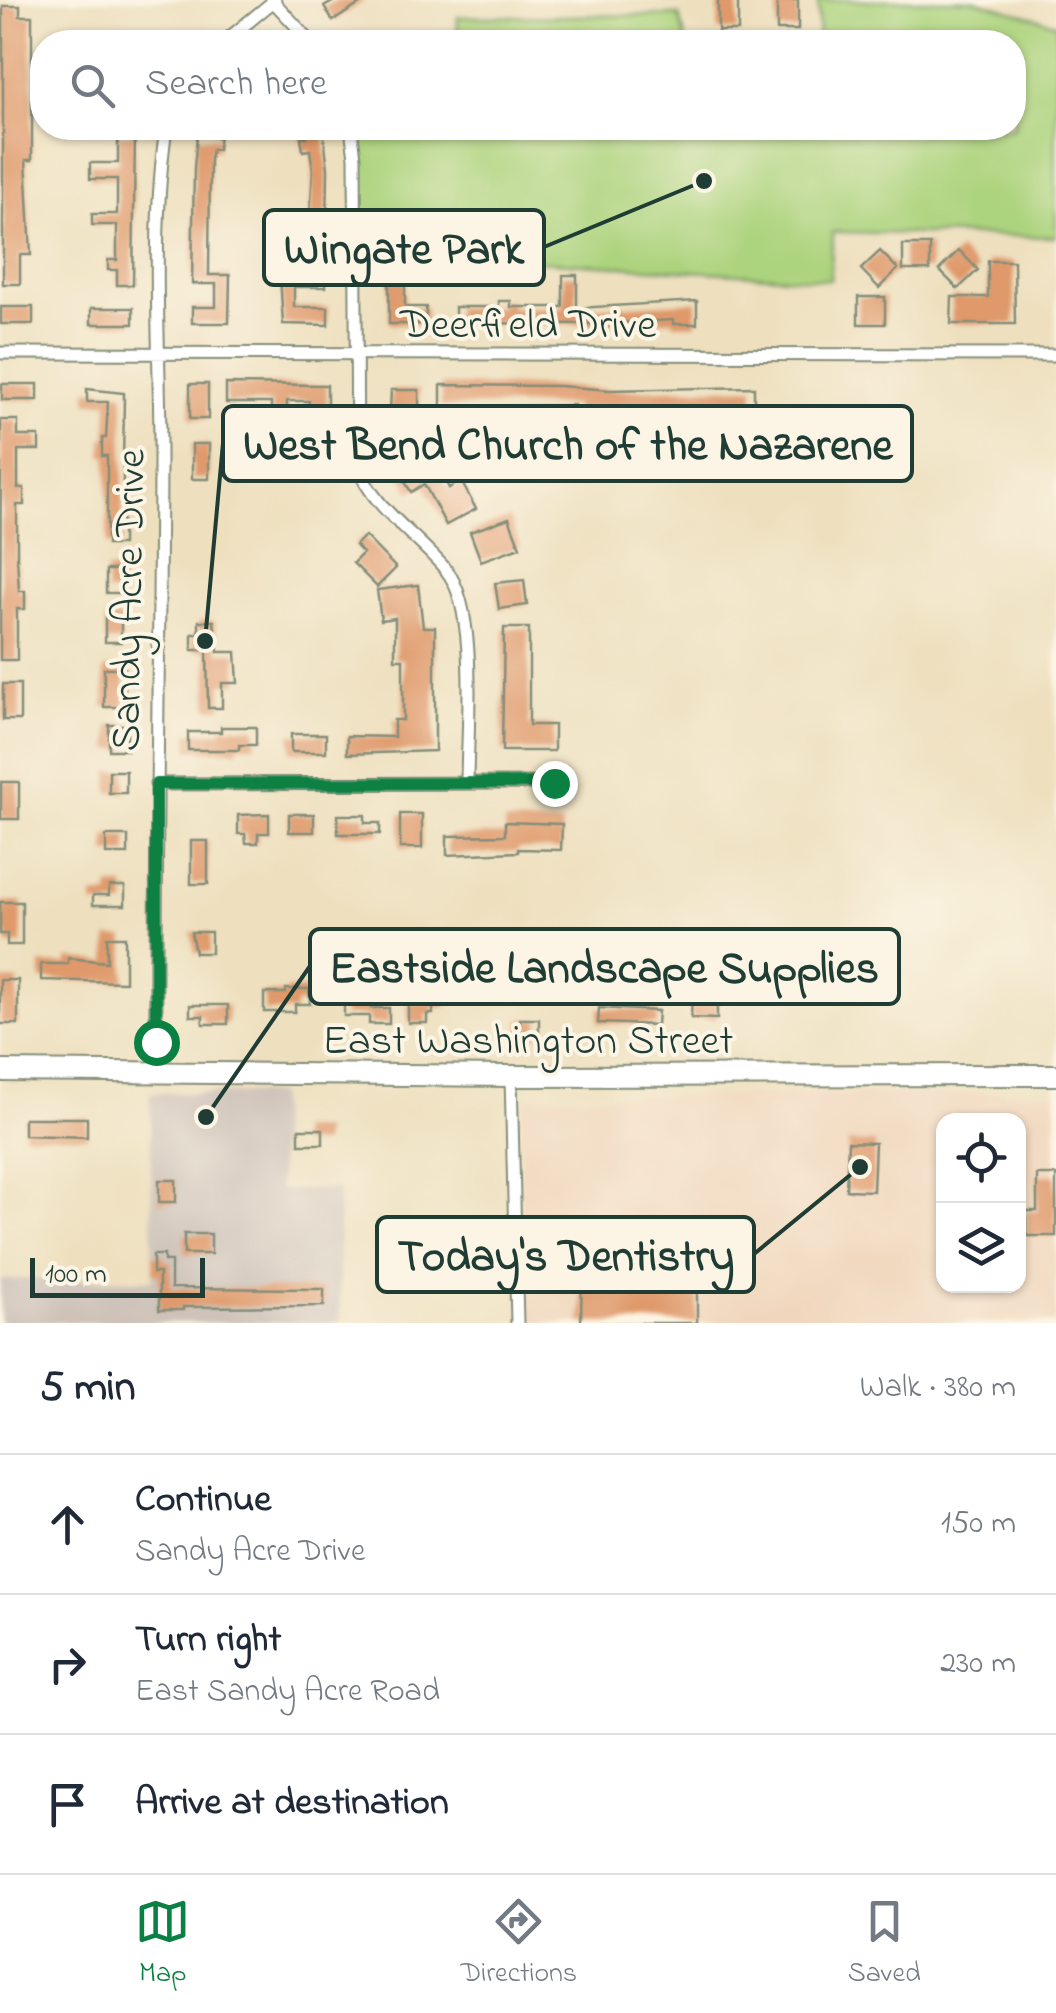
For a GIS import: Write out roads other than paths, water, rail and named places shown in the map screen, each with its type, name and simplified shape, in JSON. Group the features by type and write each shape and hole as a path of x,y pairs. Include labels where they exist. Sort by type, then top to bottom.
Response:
{"main road":[{"name":"East Washington Street","path":"0,1071 511,1076 1056,1075"}],"street":[{"path":"238,30 273,0 300,30"},
{"name":"Sandy Acre Drive","path":"156,1074 161,355 158,184 164,140"},
{"path":"352,140 357,465 365,486 450,574 467,622 466,783"},
{"name":"Deerfield Drive","path":"0,353 1056,355"},
{"path":"156,784 554,783"},
{"path":"511,1076 517,1323"}],"place":[{"name":"Wingate Park","path":"704,181"},
{"name":"West Bend Church of the Nazarene","path":"205,641"},
{"name":"Eastside Landscape Supplies","path":"206,1117"},
{"name":"Today's Dentistry","path":"860,1167"}]}
